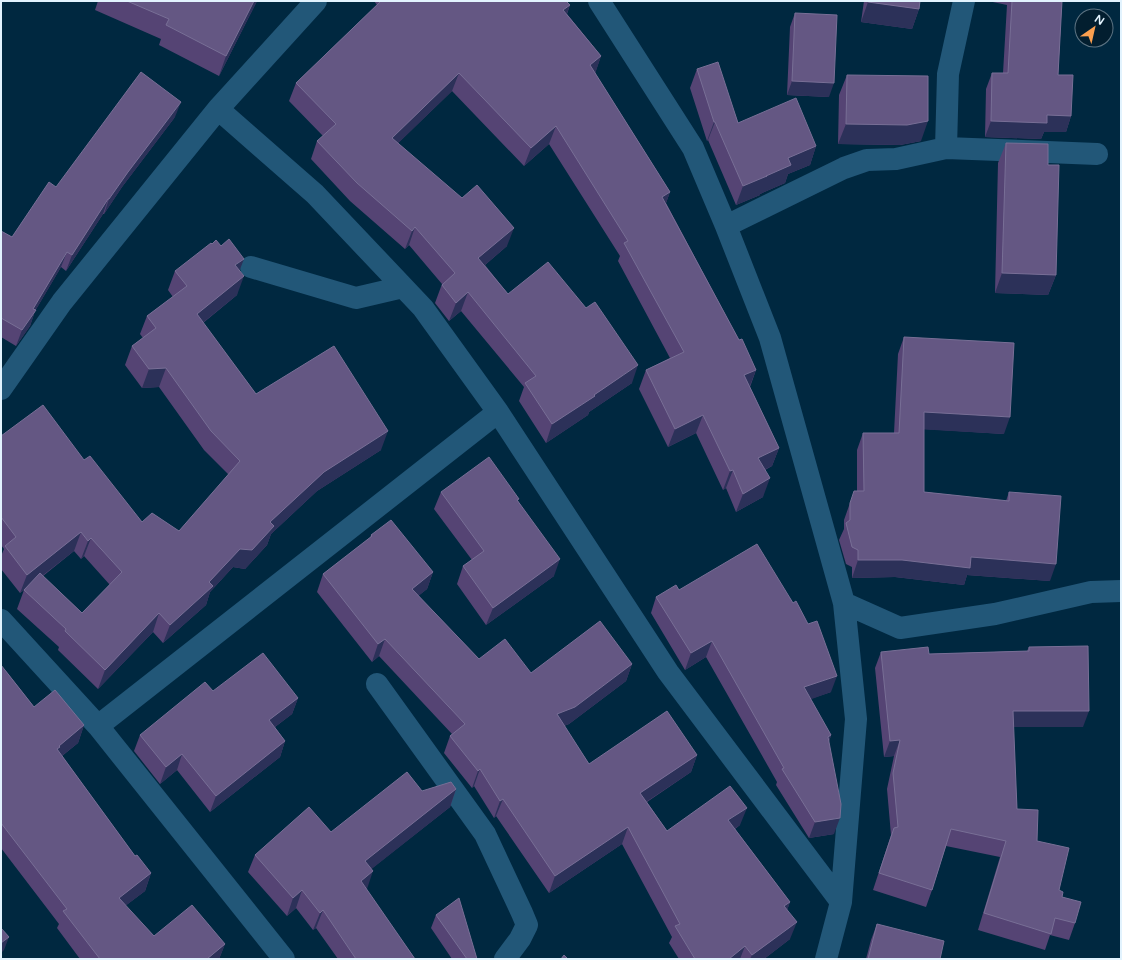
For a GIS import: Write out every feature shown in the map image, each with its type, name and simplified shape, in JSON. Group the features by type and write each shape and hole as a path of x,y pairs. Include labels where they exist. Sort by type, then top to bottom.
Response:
{"street":[{"path":"1,389 62,302 218,109 316,1"},
{"path":"599,1 692,148 726,226 770,338 844,603 856,719 841,902 826,959"},
{"path":"946,148 948,74 964,1"},
{"path":"218,109 316,194 423,308 498,412 668,672 841,902"},
{"path":"726,226 844,168 867,160 896,159 946,148 1097,154"},
{"path":"252,266 356,298 403,287"},
{"path":"98,726 498,412"},
{"path":"844,603 900,628 995,614 1091,592 1121,591"},
{"path":"1,620 98,726 282,958"},
{"path":"377,684 485,834 527,925 520,939 506,959"}],"building":[{"path":"127,1 254,1 226,56 166,25 169,19"},
{"path":"381,1 566,1 570,5 563,10 601,56 590,65 670,192 662,197 739,340 742,339 756,370 744,375 779,448 758,458 770,478 743,494 733,470 730,471 703,415 675,429 646,370 684,352 624,243 628,241 556,126 531,148 459,73 392,138 462,198 477,185 514,228 478,258 508,294 548,262 586,308 595,302 638,365 594,395 595,396 552,424 525,383 536,376 468,292 456,303 442,285 455,273 415,227 412,231 357,183 317,141 336,124 296,83"},
{"path":"868,1 920,1 919,9"},
{"path":"1012,1 1062,1 1058,75 1073,75 1071,116 1047,115 1047,123 991,121 992,73 1008,73"},
{"path":"795,13 837,15 834,83 792,81"},
{"path":"718,62 738,123 796,98 816,146 788,158 791,165 743,186 714,122 697,69"},
{"path":"141,72 181,102 108,199 72,255 67,252 33,309 36,310 22,330 1,318 1,231 12,237 49,182 56,187"},
{"path":"847,75 928,76 928,121 907,125 846,124"},
{"path":"1006,143 1048,144 1048,165 1059,165 1056,275 1002,273"},
{"path":"229,239 244,259 235,265 244,276 197,314 256,394 334,346 388,431 324,472 270,522 274,526 252,550 240,549 209,582 213,586 170,625 159,613 105,670 65,631 66,629 24,590 40,573 82,613 122,572 91,538 88,541 81,532 27,575 5,546 16,537 1,517 1,436 43,405 84,460 90,456 142,522 152,513 179,531 240,461 211,431 166,368 149,369 132,346 156,328 147,316 187,286 175,271 216,240 221,246"},
{"path":"904,337 1014,343 1010,417 924,412 924,492 1009,501 1009,492 1061,496 1056,564 971,557 970,568 902,560 858,560 858,550 852,547 846,523 850,520 850,503 854,491 864,491 863,433 899,433"},
{"path":"489,457 519,499 517,500 560,559 493,608 463,566 484,551 441,492"},
{"path":"391,520 433,572 412,589 479,659 505,639 531,673 600,621 632,664 575,707 557,714 589,764 667,711 697,755 640,793 667,831 730,786 747,808 728,820 790,902 784,906 797,922 752,955 745,946 729,959 695,959 675,926 680,924 628,827 555,876 503,799 500,801 480,769 478,771 450,736 465,724 385,639 378,644 323,574"},
{"path":"757,544 793,603 796,601 808,624 817,621 837,676 804,687 831,735 828,737 841,804 840,818 815,822 782,769 784,768 712,641 691,653 656,597 676,585 679,590"},
{"path":"1088,646 1089,711 1013,711 1017,809 1038,810 1037,841 1069,848 1059,890 1063,892 1062,897 1081,902 1075,923 1055,918 1051,934 984,913 1006,841 951,829 932,890 879,873 894,828 898,827 893,773 900,740 890,741 881,652 928,647 929,654 1029,651 1029,647"},
{"path":"263,653 298,698 269,720 285,741 216,796 182,754 166,767 140,735 205,682 213,691"},
{"path":"1,665 34,707 55,690 84,725 57,749 135,856 137,855 151,873 119,898 154,936 192,905 225,944 207,959 100,959 63,911 67,909 1,823"},
{"path":"407,772 422,791 451,782 456,789 365,861 373,871 361,881 415,959 356,959 323,910 320,913 302,890 293,898 255,855 309,807 331,832"},
{"path":"459,898 477,959 467,959 436,915"},
{"path":"877,924 944,941 940,959 868,959"},
{"path":"1,928 9,937 1,943"},
{"path":"564,955 568,959 561,959"}]}
